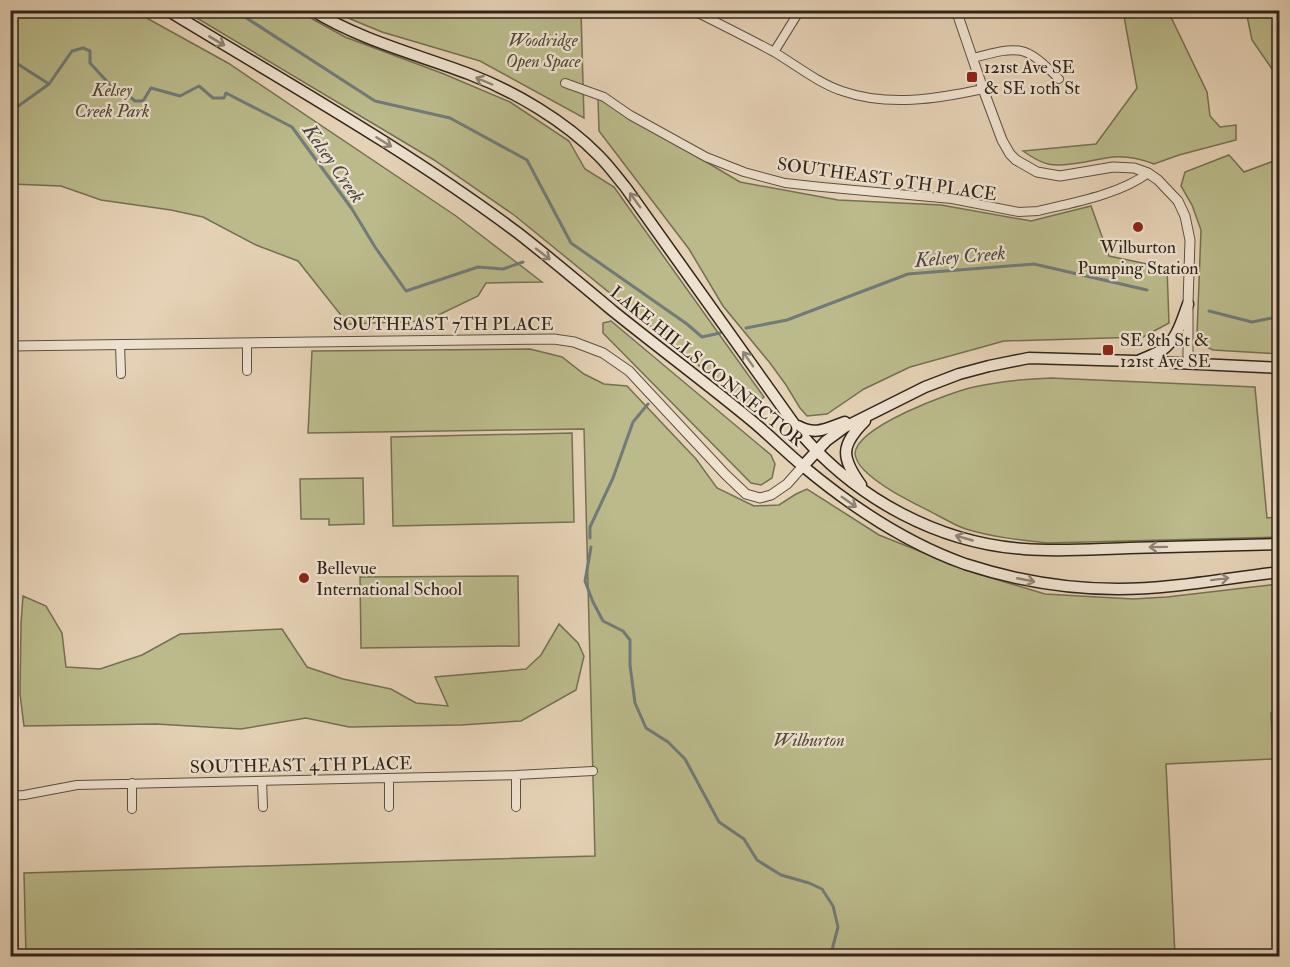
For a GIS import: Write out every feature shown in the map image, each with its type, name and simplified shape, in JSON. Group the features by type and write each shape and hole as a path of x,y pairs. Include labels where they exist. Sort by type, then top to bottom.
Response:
{"main road":[{"name":"LAKE HILLS CONNECTOR","path":"167,10 390,146 517,233 753,422 841,497 904,536 964,564 1021,579 1082,588 1120,589 1166,586 1280,572"},
{"name":"LAKE HILLS CONNECTOR","path":"312,10 367,38 498,86 538,109 584,142 626,188 793,423 832,467 878,501 927,525 974,541 1000,546 1048,550 1280,544"},
{"path":"1135,361 1162,350 1171,341 1178,331 1188,304"},
{"path":"803,466 826,441 845,427 925,387 959,374 999,364 1029,358 1280,368"},
{"path":"793,423 806,430 816,431 871,414"},
{"path":"867,492 848,466 846,459 847,449 854,432 871,414"}],"street":[{"path":"692,10 774,52 841,91 871,99 924,100 983,89"},
{"path":"774,52 800,10"},
{"path":"956,10 1002,140 1010,154 1026,167 1037,172 1060,176 1124,167 1134,168 1148,173 1169,190 1178,201 1185,216 1191,240 1188,364"},
{"path":"973,58 1006,49 1023,51 1041,61 1059,79"},
{"name":"SOUTHEAST 9TH PLACE","path":"565,83 604,97 630,115 706,157 744,172 785,183 952,199 1003,210 1028,212 1100,196 1136,181 1148,173"},
{"name":"SOUTHEAST 7TH PLACE","path":"10,346 543,339 574,342 603,353 629,371 746,494 760,498 771,495 787,484 803,466"},
{"path":"247,343 248,371"},
{"path":"120,344 120,374"},
{"path":"10,729 14,957"},
{"name":"SOUTHEAST 4TH PLACE","path":"11,796 77,785 516,775 593,771"},
{"path":"516,775 516,807"},
{"path":"389,778 389,807"},
{"path":"262,781 263,807"},
{"path":"132,783 132,809"}],"green space":[{"name":"Kelsey Creek Park","path":"11,10 134,11 228,63 456,216 542,282 486,283 478,296 426,321 348,324 298,261 256,245 203,217 101,200 61,186 11,184"},
{"path":"185,11 298,11 345,37 444,74 510,102 569,141 585,169 614,187 764,397 751,408 514,215 434,160"},
{"name":"Woodridge Open Space","path":"331,11 581,11 584,118 480,61 382,32"},
{"path":"1123,11 1168,11 1207,92 1210,116 1220,127 1236,125 1236,140 1154,164 1134,158 1118,157 1055,165 1041,162 1023,151 1096,144 1137,88"},
{"path":"1246,11 1269,11 1279,27 1279,79 1252,40"},
{"path":"598,98 740,182 838,200 941,205 1031,221 1091,206 1109,256 1167,268 1169,323 1143,337 1004,341 910,367 864,389 827,414 807,416 770,363 723,306 689,249 599,131"},
{"path":"1229,155 1244,172 1279,159 1279,354 1213,350 1202,345 1197,334 1201,230 1192,205 1181,186 1185,172"},
{"path":"611,321 771,455 775,464 772,478 761,485 751,483 603,333 603,323"},
{"name":"Wilburton","path":"530,349 562,357 584,374 604,384 627,386 696,459 717,488 754,506 779,505 807,489 879,535 975,573 1045,594 1133,599 1279,584 1280,712 1271,713 1273,759 1166,764 1175,956 26,956 24,873 595,856 584,429 308,433 312,351"},
{"path":"1051,378 1255,387 1267,518 1279,517 1279,537 1047,543 996,536 959,526 899,495 872,477 858,463 855,454 859,444 870,433 926,403 984,385"},
{"path":"572,433 574,522 393,526 391,437"},
{"path":"363,478 364,524 329,525 329,519 301,519 300,479"},
{"path":"518,576 519,646 361,648 360,577"},
{"path":"23,596 46,606 62,633 66,667 100,669 142,655 180,634 282,629 307,667 343,679 391,689 416,703 448,706 435,677 526,669 541,655 559,624 578,643 584,656 576,690 521,721 461,725 349,727 306,718 241,729 156,724 24,726 20,694"}],"waterway":[{"path":"234,10 375,101 450,118 527,160 571,243 687,324 702,337 720,333"},
{"name":"Kelsey Creek","path":"10,59 49,84 72,51 83,48 90,51 90,63 113,88 124,92 135,101 143,101 151,88 180,96 199,86 213,98 224,98 226,93 292,127 352,209 406,291 478,267 503,269 523,262"},
{"path":"10,112 49,84"},
{"name":"Kelsey Creek","path":"746,328 787,320 908,274 1034,264 1147,290"},
{"name":"Kelsey Creek","path":"1209,311 1252,322 1280,315"},
{"path":"590,538 590,527 613,478 633,422 648,404"},
{"path":"591,547 585,581 603,621 623,631 630,640 630,665 635,703 646,728 668,742 685,759 719,822 744,839 757,860 781,875 822,889 833,906 838,927 832,950 828,956"}],"place":[{"name":"121st Ave SE & SE 10th St","path":"972,77"},
{"name":"Wilburton Pumping Station","path":"1138,227"},
{"name":"SE 8th St & 121st Ave SE","path":"1108,350"},
{"name":"Bellevue International School","path":"304,578"}]}
